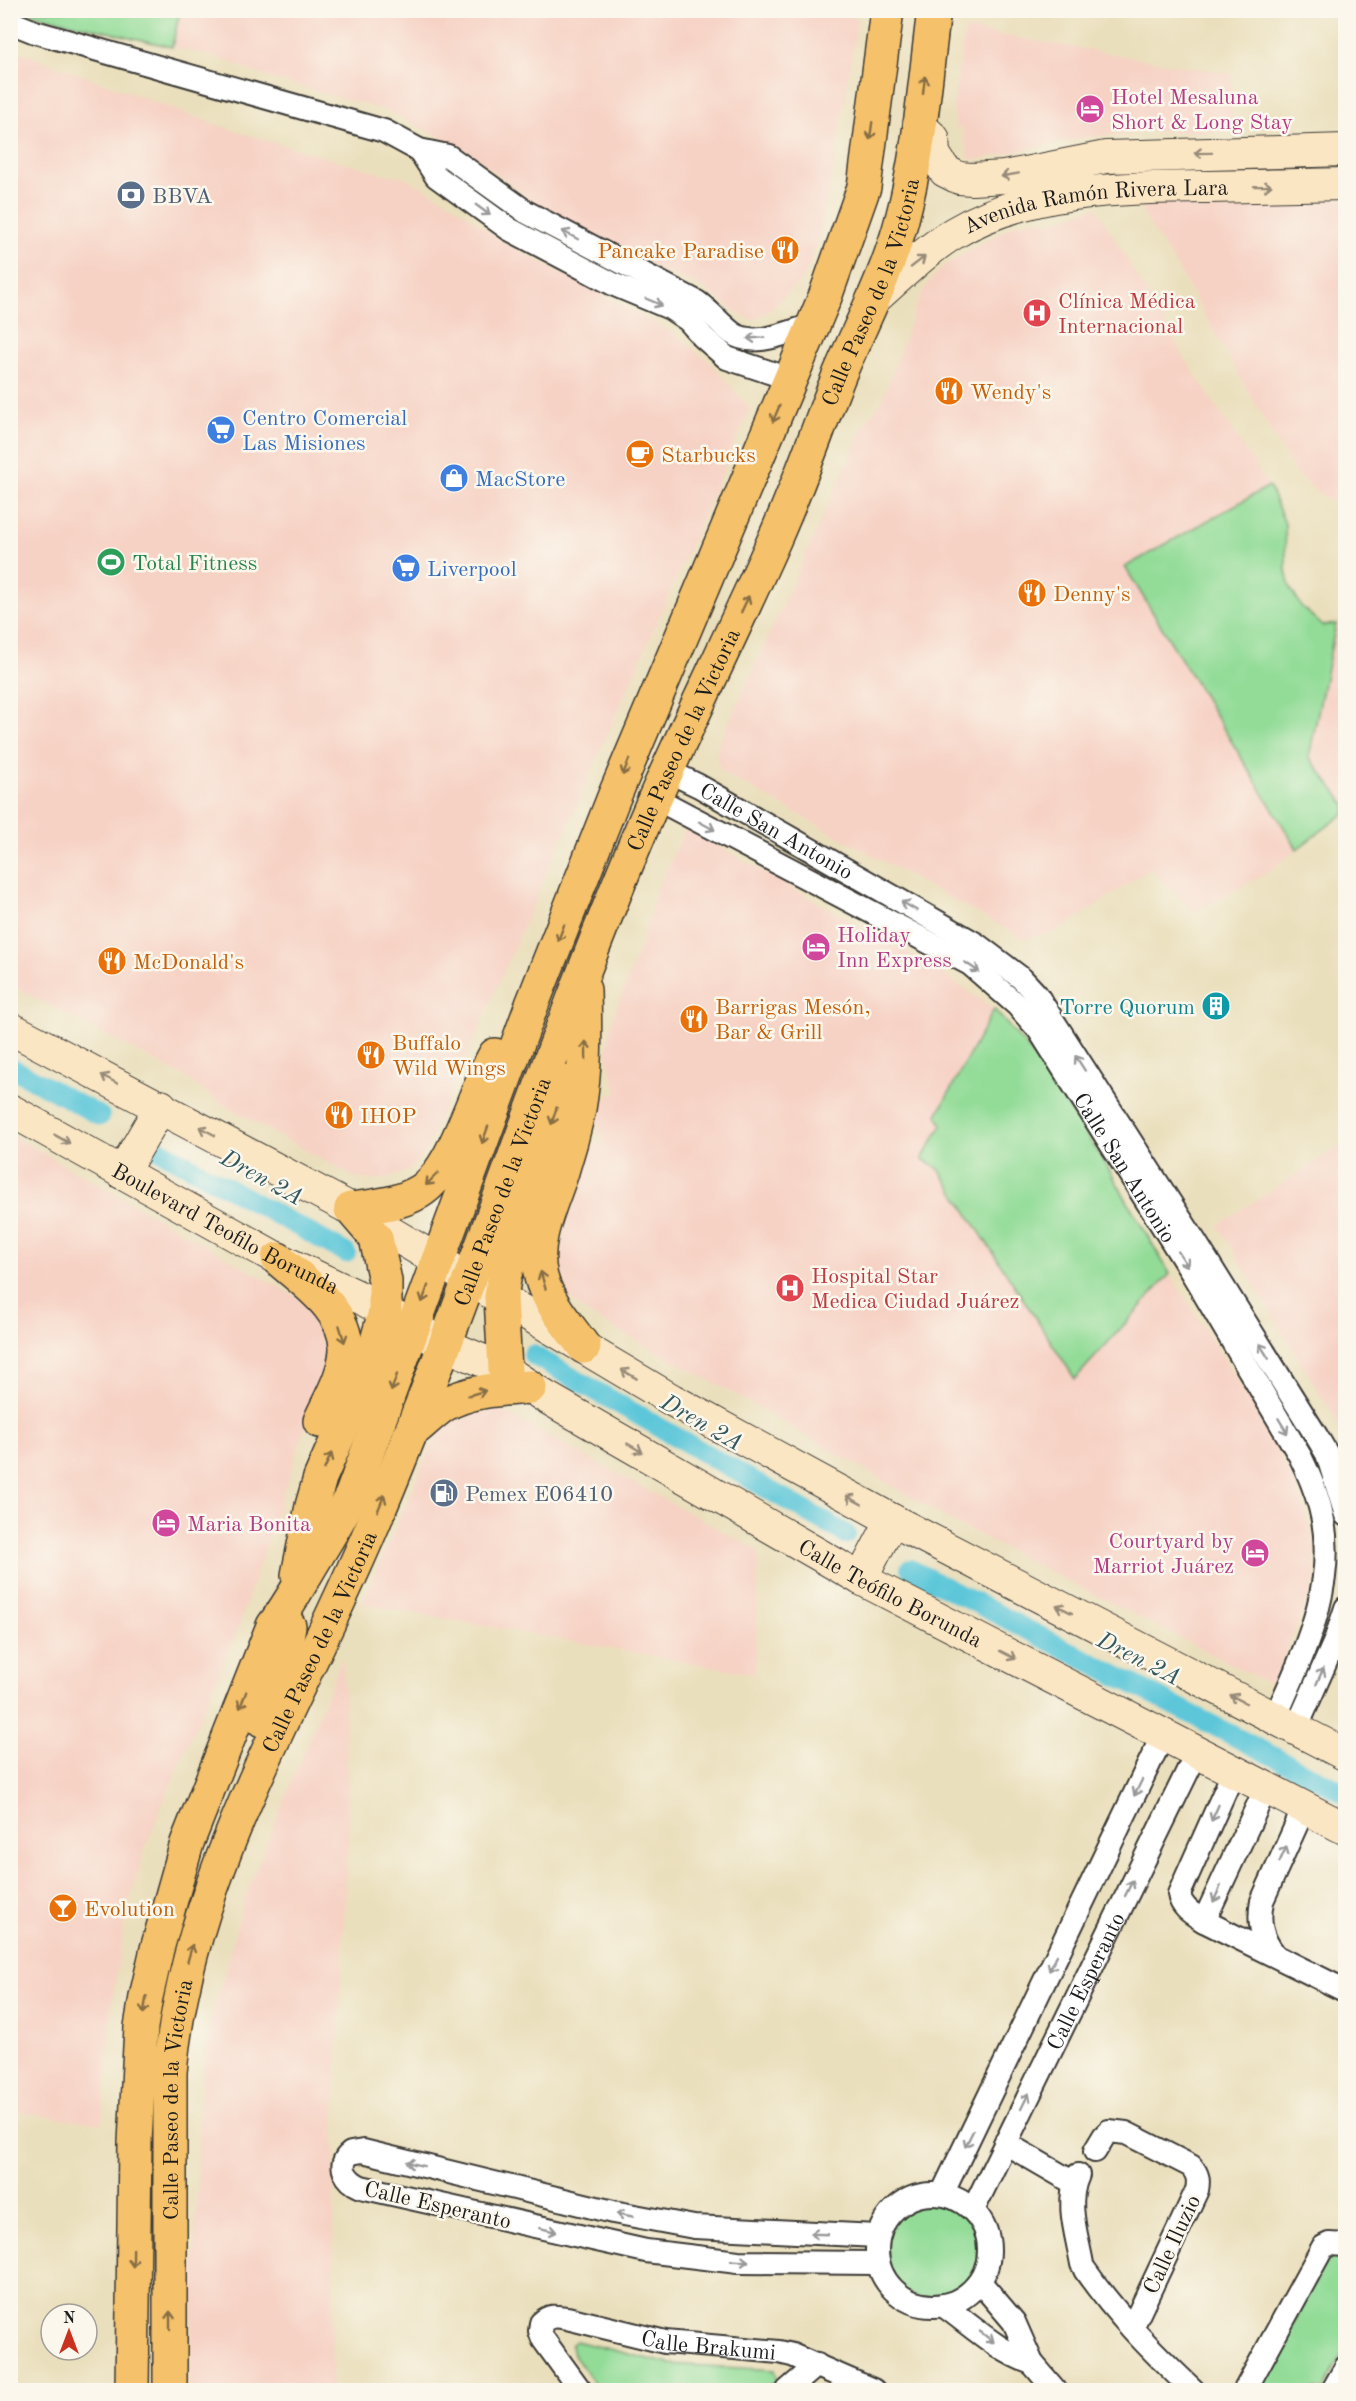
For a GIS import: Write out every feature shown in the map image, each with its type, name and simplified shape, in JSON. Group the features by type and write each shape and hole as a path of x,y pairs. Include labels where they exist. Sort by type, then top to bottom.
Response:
{"main road":[{"name":"Calle Paseo de la Victoria","path":"132,2391 134,2199 141,2027 157,1949 187,1843 273,1626 294,1599 352,1494 387,1403 399,1320 437,1262 534,1002 614,797 686,630 849,234 864,187 887,10"},
{"name":"Calle Paseo de la Victoria","path":"170,2391 169,2110 173,2036 189,1955 228,1840 367,1538 410,1434 584,973 662,785 775,537 839,377 891,256 902,222 910,185 934,10"},
{"name":"Avenida Ramón Rivera Lara","path":"919,125 933,138 934,154 938,164 945,171 959,178 972,179 1004,177 1106,157 1346,150"},
{"path":"1106,157 1112,190"},
{"name":"Avenida Ramón Rivera Lara","path":"873,300 953,234 988,216 1028,204 1112,190 1346,184"},
{"path":"662,785 649,788 648,774 679,693 686,662 686,630"},
{"path":"410,1434 444,1405 517,1378 501,1297 505,1274 558,1105 562,1082 557,1044 556,1015 559,1002 620,832 614,797"},
{"path":"584,973 586,1058 579,1108 541,1236 538,1255 541,1276 548,1296 584,1347"},
{"path":"351,1209 384,1205 420,1192 437,1174 455,1146 475,1094 494,1056 534,1002"},
{"path":"10,1028 161,1106 351,1209 672,1400 892,1520 1346,1755"},
{"path":"122,1173 161,1106"},
{"name":"Boulevard Teofilo Borunda","path":"10,1110 278,1259 443,1344"},
{"path":"351,1209 376,1238 386,1281 399,1320"},
{"path":"273,1626 287,1513 293,1488 340,1374 346,1349 334,1313 323,1299 278,1259"},
{"name":"Calle Teófilo Borunda","path":"443,1344 517,1378 861,1579 1346,1829"},
{"path":"861,1579 892,1520"},
{"path":"228,1840 239,1778 282,1663 294,1599"},
{"path":"134,2199 146,2202 152,2209 161,2268 163,2273 170,2277"}],"street":[{"path":"10,22 46,35 384,131 419,150 448,156 526,212 686,296 710,311 725,327 742,338 760,339 813,325"},
{"path":"419,150 435,176 509,229 615,285 670,308 688,320 727,358 790,379"},
{"name":"Calle San Antonio","path":"662,785 699,786 976,944 1021,978 1036,994 1190,1233 1317,1437 1327,1454 1346,1515"},
{"name":"Calle San Antonio","path":"662,785 970,964 1017,1005 1039,1029 1192,1273 1300,1455 1313,1485 1321,1509 1326,1551 1322,1595 1285,1724"},
{"path":"1285,1724 1335,1641 1346,1608"},
{"name":"Calle Esperanto","path":"942,2194 1163,1735"},
{"name":"Calle Esperanto","path":"973,2211 1197,1752"},
{"path":"1234,1771 1179,1894 1184,1907 1204,1921 1346,1991"},
{"path":"1204,1921 1266,1788"},
{"path":"1274,1954 1261,1929 1262,1901 1304,1808"},
{"name":"Calle Iluzio","path":"1095,2151 1109,2131 1126,2133 1191,2166 1199,2181 1197,2190 1132,2328"},
{"name":"Calle Iluzio","path":"1005,2143 1076,2179 1072,2212 1084,2267 1114,2311 1193,2391"},
{"name":"Calle Esperanto","path":"877,2236 694,2227 613,2212 363,2151 351,2153 344,2162 344,2173 353,2184 646,2252 738,2262 877,2263"},
{"path":"436,2203 441,2170"},
{"path":"942,2194 959,2200 973,2211 982,2223 989,2245 987,2268 980,2282 964,2298 944,2306 922,2306 902,2298 886,2283 877,2263 877,2236 886,2217 902,2203 921,2195 942,2194"},
{"path":"1245,2391 1318,2254 1329,2244 1346,2245"},
{"path":"980,2282 1014,2322 1032,2363 1055,2391"},
{"path":"944,2306 999,2347 1019,2359 1032,2363"},
{"name":"Calle Brakumi","path":"580,2391 550,2351 540,2331 541,2323 546,2318 554,2316 567,2318 665,2342 779,2352 873,2391"},
{"path":"788,2391 817,2366"},
{"path":"1333,2391 1346,2367"}],"shaded area":[{"path":"180,10 821,10 858,18 834,166 819,238 804,278 766,313 753,320 737,313 704,288 660,270 557,220 466,150 388,111 266,77 216,57 172,47"},
{"path":"965,29 1232,74 1232,131 1144,132 1087,137 970,161 962,127 956,128 953,107"},
{"path":"11,49 232,130 380,173 404,177 451,203 503,242 674,333 713,365 750,409 424,1154 411,1169 393,1177 373,1180 356,1178 220,1103 185,1077 11,985"},
{"path":"1345,198 1345,510 1324,497 1295,473 1179,270 1144,216 1142,204 1223,199"},
{"path":"1096,207 1194,373 1269,486 1125,567 1297,849 1269,872 1194,912 1151,868 1059,931 1024,939 722,772 717,761 717,749 866,423 883,399 916,306 928,283 944,266 1017,223 1040,219 1050,223"},
{"path":"1345,616 1345,804 1309,757 1336,624"},
{"path":"686,828 931,966 994,1009 937,1115 942,1125 923,1159 939,1169 1075,1379 1170,1274 1258,1413 1297,1487 1314,1543 1315,1582 1272,1685 959,1525 749,1402 585,1312 569,1297 557,1264 559,1238 583,1173 590,1143 605,1144 591,1107 600,1098 617,1093 606,1051 613,1018 643,939 657,889"},
{"path":"11,1135 309,1304 321,1322 327,1342 325,1368 237,1631 162,1805 144,1852 126,1913 112,2003 102,2124 11,2111"},
{"path":"1345,1143 1345,1450 1335,1418 1218,1225"},
{"path":"495,1407 759,1551 755,1674 362,1604 441,1424"},
{"path":"343,1656 349,1816 335,2112 332,2390 189,2390 200,2108 208,2033 245,1897"}],"green space":[{"path":"180,10 172,47 19,11"},
{"path":"1269,486 1285,524 1286,571 1290,588 1301,606 1323,626 1336,624 1309,757 1345,804 1345,813 1297,849 1125,567"},
{"path":"994,1009 1036,1058 1105,1163 1170,1274 1075,1379 939,1169 922,1159 942,1125 937,1115"},
{"path":"931,2203 949,2207 965,2217 975,2233 979,2251 975,2269 965,2285 949,2295 931,2299 913,2295 897,2285 887,2269 883,2251 887,2233 897,2217 913,2207"},
{"path":"1333,2257 1345,2263 1345,2347 1324,2390 1260,2390 1325,2262"},
{"path":"576,2341 669,2364 775,2370 777,2380 764,2390 599,2390 573,2354 571,2345"}],"waterway":[{"name":"Dren 2A","path":"10,1067 100,1116"},
{"name":"Dren 2A","path":"154,1147 346,1253"},
{"name":"Dren 2A","path":"533,1355 846,1534"},
{"name":"Dren 2A","path":"910,1569 1346,1794"}],"place":[{"name":"Hotel Mesaluna Short & Long Stay","path":"1090,109"},
{"name":"BBVA","path":"131,195"},
{"name":"Pancake Paradise","path":"785,250"},
{"name":"Clínica Médica Internacional","path":"1037,313"},
{"name":"Wendy's","path":"949,391"},
{"name":"Centro Comercial Las Misiones","path":"221,430"},
{"name":"Starbucks","path":"640,454"},
{"name":"MacStore","path":"454,478"},
{"name":"Total Fitness","path":"111,562"},
{"name":"Liverpool","path":"406,568"},
{"name":"Denny's","path":"1032,593"},
{"name":"Holiday Inn Express","path":"816,947"},
{"name":"McDonald's","path":"112,961"},
{"name":"Torre Quorum","path":"1216,1006"},
{"name":"Barrigas Mesón, Bar & Grill","path":"694,1019"},
{"name":"Buffalo Wild Wings","path":"371,1055"},
{"name":"IHOP","path":"339,1115"},
{"name":"Hospital Star Medica Ciudad Juárez","path":"790,1288"},
{"name":"Pemex E06410","path":"444,1493"},
{"name":"Maria Bonita","path":"166,1523"},
{"name":"Courtyard by Marriot Juárez","path":"1255,1553"},
{"name":"Evolution","path":"63,1908"}]}
